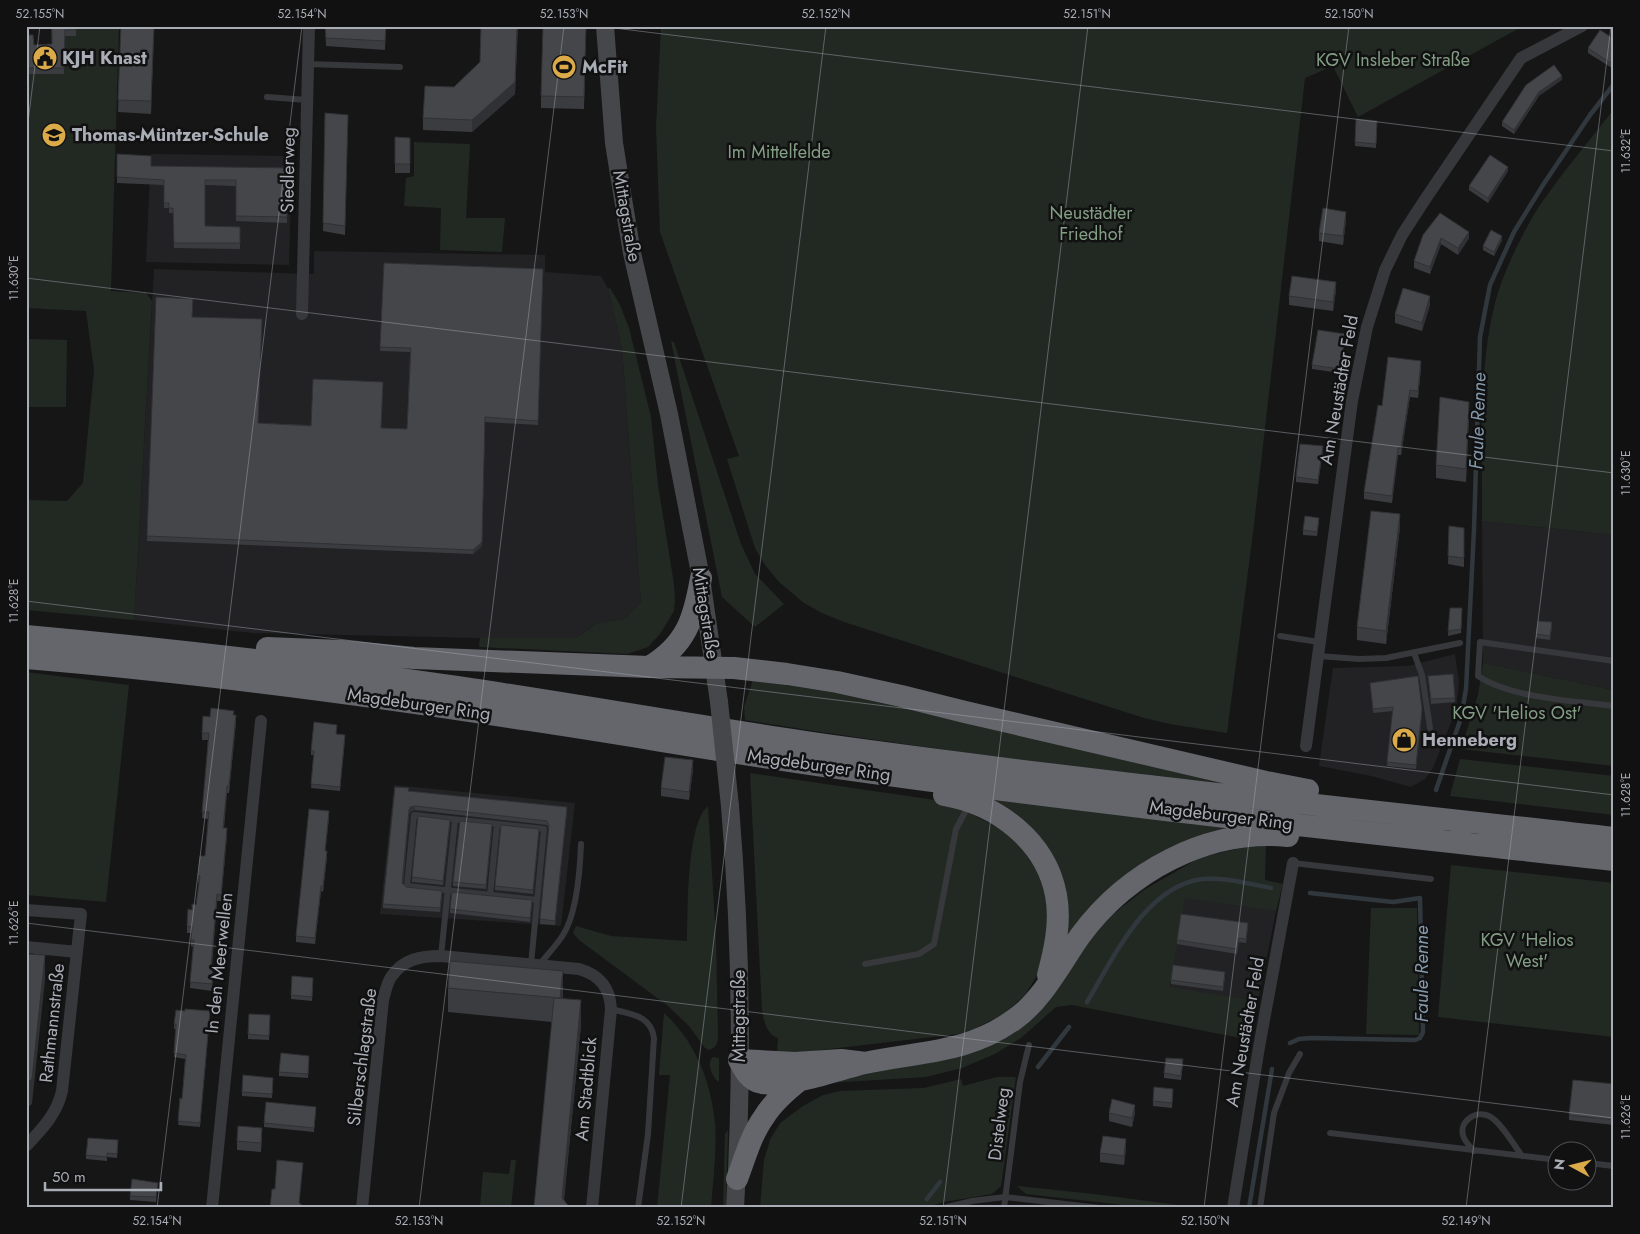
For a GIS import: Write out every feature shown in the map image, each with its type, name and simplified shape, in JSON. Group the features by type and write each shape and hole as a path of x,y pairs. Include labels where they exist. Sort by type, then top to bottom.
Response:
{"highway":[{"path":"648,667 663,658 681,639 692,619 701,578"},
{"path":"76,641 102,632 246,647 341,651 414,658 648,667 714,667 787,674 868,689 1266,782 1391,803 1410,815"},
{"name":"Magdeburger Ring","path":"26,636 267,661 343,671 844,747 971,764 1614,838"},
{"name":"Magdeburger Ring","path":"26,658 175,672 331,691 826,767 969,786 1614,860"},
{"path":"826,767 849,781 953,797 971,802 994,812 1020,831 1040,856 1052,880 1056,896 1058,927 1044,987"},
{"path":"866,1063 841,1060 795,1063 739,1060 745,1072 759,1082 780,1083 800,1080 866,1063 933,1053 979,1039 1017,1018 1029,1007 1082,934 1109,903 1137,879 1155,867 1182,854 1217,843 1256,836 1281,835 1375,845 1400,836"},
{"path":"737,1179 754,1133 762,1118 800,1080"}],"street":[{"name":"Siedlerweg","path":"302,314 308,26"},
{"name":"Mittagstraße","path":"605,26 614,143 632,252 669,414 701,578 719,702 730,806 738,931 739,1060 735,1208"},
{"name":"Am Neustädter Feld","path":"1306,746 1352,401 1367,327 1385,270 1402,235 1521,58 1582,26"},
{"name":"In den Meerwellen","path":"212,1208 261,721"},
{"name":"Am Neustädter Feld","path":"1233,1208 1262,1028 1293,863"},
{"name":"Rathmannstraße","path":"26,910 81,914 60,1099 56,1111 49,1121 26,1146"},
{"name":"Rathmannstraße","path":"26,947 77,952"},
{"name":"Silberschlagstraße","path":"362,1208 383,1000 390,977 406,963 422,956 441,956 580,969 598,978"},
{"name":"Am Stadtblick","path":"592,1208 611,1009 608,991 598,978"}],"lane":[{"path":"308,64 400,67"},
{"path":"267,97 307,100"},
{"path":"1280,636 1320,642"},
{"path":"1614,661 1480,642 1478,676 1500,688 1513,691 1614,706"},
{"path":"1318,656 1374,659 1460,643"},
{"path":"1414,653 1422,674 1430,728"},
{"path":"865,964 919,954 934,944 956,828 971,802"},
{"path":"535,965 537,900 544,829 414,815 407,886 537,900"},
{"path":"441,956 455,820"},
{"path":"490,895 497,824"},
{"path":"535,965 564,934 571,917 580,872 582,844"},
{"path":"1293,863 1431,879"},
{"path":"611,1009 636,1016 645,1021 652,1026 654,1038 648,1134 638,1208"},
{"name":"Distelweg","path":"1004,1208 1020,1082 1029,1045"},
{"path":"1260,1208 1274,1113 1288,1073 1300,1054"},
{"path":"1474,1151 1463,1137 1463,1126 1468,1118 1478,1114 1488,1115 1495,1120 1522,1156"},
{"path":"1330,1133 1548,1159"},
{"path":"1598,1164 1614,1166"},
{"path":"943,1208 972,1201 1005,1197 1100,1208"}],"shaded area":[{"path":"151,154 292,156 289,265 146,262"},
{"path":"314,251 545,255 545,272 601,276 608,289 622,348 641,602 625,619 597,623 577,638 252,633 134,620 154,269 314,274"},
{"path":"1482,521 1614,535 1614,690 1483,663"},
{"path":"1455,654 1459,682 1456,710 1433,768 1425,779 1411,787 1371,776 1319,766 1333,668 1408,666"},
{"path":"394,785 575,803 561,926 380,914"},
{"path":"1184,896 1276,911 1258,1001 1170,988"}],"green space":[{"path":"76,26 119,26 111,291 146,293 152,301 134,620 26,610 26,500 67,501 83,483 94,370 86,311 26,308 26,74 64,74 65,36 76,36"},
{"name":"Neustädter Friedhof","path":"661,26 1523,26 1358,117 1333,66 1305,78 1253,533 1227,733 1144,718 844,622 804,603 779,582 765,565 755,548 727,459 739,456 660,232 656,128"},
{"path":"1614,109 1614,535 1482,521 1483,391 1490,326 1497,295 1515,251 1540,205"},
{"path":"414,142 470,144 466,218 505,218 502,252 440,250 441,208 404,206 406,178 414,176"},
{"path":"610,288 620,305 629,328 651,417 658,485 674,584 674,611 660,634 648,647 627,654 479,647 480,638 577,638 597,623 625,619 641,602 622,348 608,289"},
{"path":"26,339 67,340 66,407 26,407"},
{"path":"671,341 674,342 741,544 755,574 784,604 755,627 722,597"},
{"name":"KGV 'Helios Ost'","path":"1483,663 1614,690 1614,766 1461,749 1478,695"},
{"path":"26,672 129,685 106,902 26,895"},
{"path":"753,680 831,692 1262,789 1004,758 745,720 744,707"},
{"path":"1460,759 1614,776 1614,815 1450,796"},
{"path":"750,773 942,801 955,805 1013,836 1043,879 1051,913 1038,974 1025,995 1004,1014 972,1030 958,1034 795,1053 777,1053 778,1038 768,1030 762,1010"},
{"path":"975,796 1255,829 1214,837 1066,946 1064,898"},
{"path":"708,806 716,940 718,1034 715,1046 709,1050 705,1048 689,1026 668,1006 579,940 573,933 576,926 611,936 687,941 688,891 692,849 701,816"},
{"path":"1255,845 1266,845 1265,880 1283,884 1276,911 1185,898 1170,987 1258,1001 1251,1040 1072,1005 1056,1007 1021,1038 995,1054 962,1068 926,1077 826,1083 966,1053 1080,950 1108,918 1144,890 1201,857"},
{"name":"KGV 'Helios West'","path":"1451,865 1614,883 1614,1037 1438,1017"},
{"path":"1371,908 1417,908 1419,1035 1366,1034"},
{"path":"664,1013 675,1024 693,1049 710,1092 715,1123 711,1208 657,1208 670,1075 659,1075"},
{"path":"713,1057 719,1058 718,1082 711,1070 710,1063"},
{"path":"997,1077 1016,1077 1001,1186 992,1194 944,1202 923,1208 760,1208 764,1160 770,1140 780,1123 803,1106 823,1095 840,1091 924,1088 961,1079 963,1086"},
{"path":"728,1130 726,1208 723,1208 725,1134"},
{"path":"511,1160 516,1160 511,1208 480,1206 483,1172 509,1174"},
{"path":"1017,1186 1201,1208 1150,1208 1026,1194"}],"building":[{"name":"KJH Knast","path":"52,26 76,26 76,30 65,30 64,68 26,68 26,35 33,35 34,45 52,44"},
{"path":"121,26 154,26 151,101 118,100"},
{"path":"325,26 386,26 385,41 326,38"},
{"path":"481,26 517,26 515,82 472,120 423,118 425,86 454,87 480,62"},
{"name":"McFit","path":"543,26 586,26 584,97 541,96"},
{"path":"1600,30 1614,39 1614,61 1612,64 1588,48"},
{"path":"1554,65 1562,76 1539,92 1514,130 1502,122 1526,85"},
{"path":"325,113 348,115 345,226 323,223"},
{"path":"1356,119 1377,121 1376,144 1355,142"},
{"path":"395,137 410,138 410,164 395,164"},
{"path":"117,154 151,156 151,166 290,168 291,181 287,181 287,217 236,216 236,180 205,180 205,226 240,227 240,243 174,243 173,208 169,208 169,203 164,203 164,180 117,177"},
{"path":"1490,155 1508,167 1488,198 1469,186"},
{"path":"1323,208 1346,212 1343,236 1319,233"},
{"path":"1440,213 1469,232 1458,248 1441,238 1430,267 1414,261 1423,235"},
{"path":"1491,230 1502,236 1494,252 1483,246"},
{"path":"384,263 543,269 538,421 485,417 482,542 473,550 147,536 156,297 193,299 192,317 262,319 258,423 311,426 313,379 383,382 381,428 407,429 411,348 380,347"},
{"path":"1292,276 1336,282 1333,302 1289,296"},
{"path":"1403,288 1430,296 1422,323 1395,314"},
{"path":"1318,330 1345,334 1340,369 1312,365"},
{"path":"1388,357 1421,361 1418,391 1410,390 1401,448 1398,448 1392,496 1364,492 1378,405 1382,406"},
{"path":"1440,397 1469,402 1466,469 1436,465"},
{"path":"1300,444 1323,446 1318,480 1296,477"},
{"path":"1371,511 1400,514 1386,631 1357,627"},
{"path":"1305,516 1319,518 1317,532 1303,530"},
{"path":"1449,526 1464,528 1464,558 1448,556"},
{"path":"1450,608 1462,608 1461,629 1448,631"},
{"path":"1538,621 1552,622 1550,636 1536,634"},
{"path":"1453,674 1455,698 1431,699 1428,676"},
{"path":"1418,676 1422,709 1416,765 1387,762 1393,707 1373,709 1370,683"},
{"path":"211,708 234,711 233,715 236,715 223,828 227,828 221,895 217,894 211,966 213,966 212,984 190,982 194,940 191,940 192,927 187,926 188,909 192,910 192,904 196,905 200,876 198,876 200,856 205,856 209,812 202,812 209,733 202,733 203,716 210,717"},
{"path":"314,722 337,725 336,734 345,735 340,787 311,784 314,751 311,751"},
{"path":"665,757 693,760 689,792 661,788"},
{"path":"395,787 409,788 408,791 567,807 555,921 540,919 549,825 547,821 415,806 410,807 409,810 402,883 406,887 442,891 440,908 383,904"},
{"path":"309,809 329,811 325,851 327,851 315,938 296,936"},
{"path":"418,816 450,820 443,881 412,877"},
{"path":"460,821 492,824 486,885 453,882"},
{"path":"501,825 539,829 533,890 495,886"},
{"path":"452,892 532,900 530,918 450,909"},
{"path":"1181,914 1248,923 1246,939 1239,938 1237,949 1177,940"},
{"path":"26,954 45,955 32,1079 26,1084"},
{"path":"450,961 563,971 560,998 448,988"},
{"path":"1173,965 1225,972 1223,987 1171,980"},
{"path":"292,976 313,978 312,997 291,995"},
{"path":"554,998 581,1000 562,1198 570,1208 535,1208 534,1207"},
{"path":"185,1009 210,1011 200,1123 178,1121 186,1055 174,1053 176,1024 174,1024 176,1010 185,1011"},
{"path":"249,1014 270,1015 269,1036 248,1034"},
{"path":"281,1053 309,1056 308,1074 279,1072"},
{"path":"1166,1058 1183,1059 1181,1076 1164,1073"},
{"path":"243,1075 273,1078 272,1094 242,1092"},
{"path":"1573,1080 1614,1084 1614,1120 1569,1115"},
{"path":"1154,1087 1173,1089 1172,1103 1153,1101"},
{"path":"1112,1099 1135,1105 1132,1118 1109,1113"},
{"path":"266,1102 316,1107 314,1128 264,1123"},
{"path":"238,1126 262,1128 261,1143 237,1141"},
{"path":"1103,1136 1126,1139 1124,1156 1100,1153"},
{"path":"88,1138 118,1140 117,1154 107,1153 107,1157 86,1155"},
{"path":"277,1160 303,1163 299,1203 301,1208 270,1208 272,1189 275,1189"},
{"path":"132,1179 158,1183 156,1197 130,1196"}],"waterway":[{"name":"Faule Renne","path":"1436,790 1461,718 1466,689 1474,530 1480,337 1490,285 1514,232 1590,115 1614,84"},
{"path":"1087,1002 1133,927 1148,909 1164,895 1183,884 1203,879 1228,880 1271,888"},
{"name":"Faule Renne","path":"1290,1043 1299,1039 1311,1038 1415,1040 1420,1038 1423,1032 1420,898 1393,902 1310,893"},
{"path":"1038,1067 1069,1027"},
{"name":"Faule Renne","path":"1249,1208 1272,1069"},
{"path":"927,1199 940,1182"}],"place":[{"name":"KJH Knast","path":"45,58"},
{"name":"McFit","path":"564,67"},
{"name":"Thomas-Müntzer-Schule","path":"54,135"},
{"name":"Henneberg","path":"1404,740"}],"park label":[{"name":"KGV Insleber Straße","path":"1393,60"},
{"name":"Im Mittelfelde","path":"779,152"}]}
